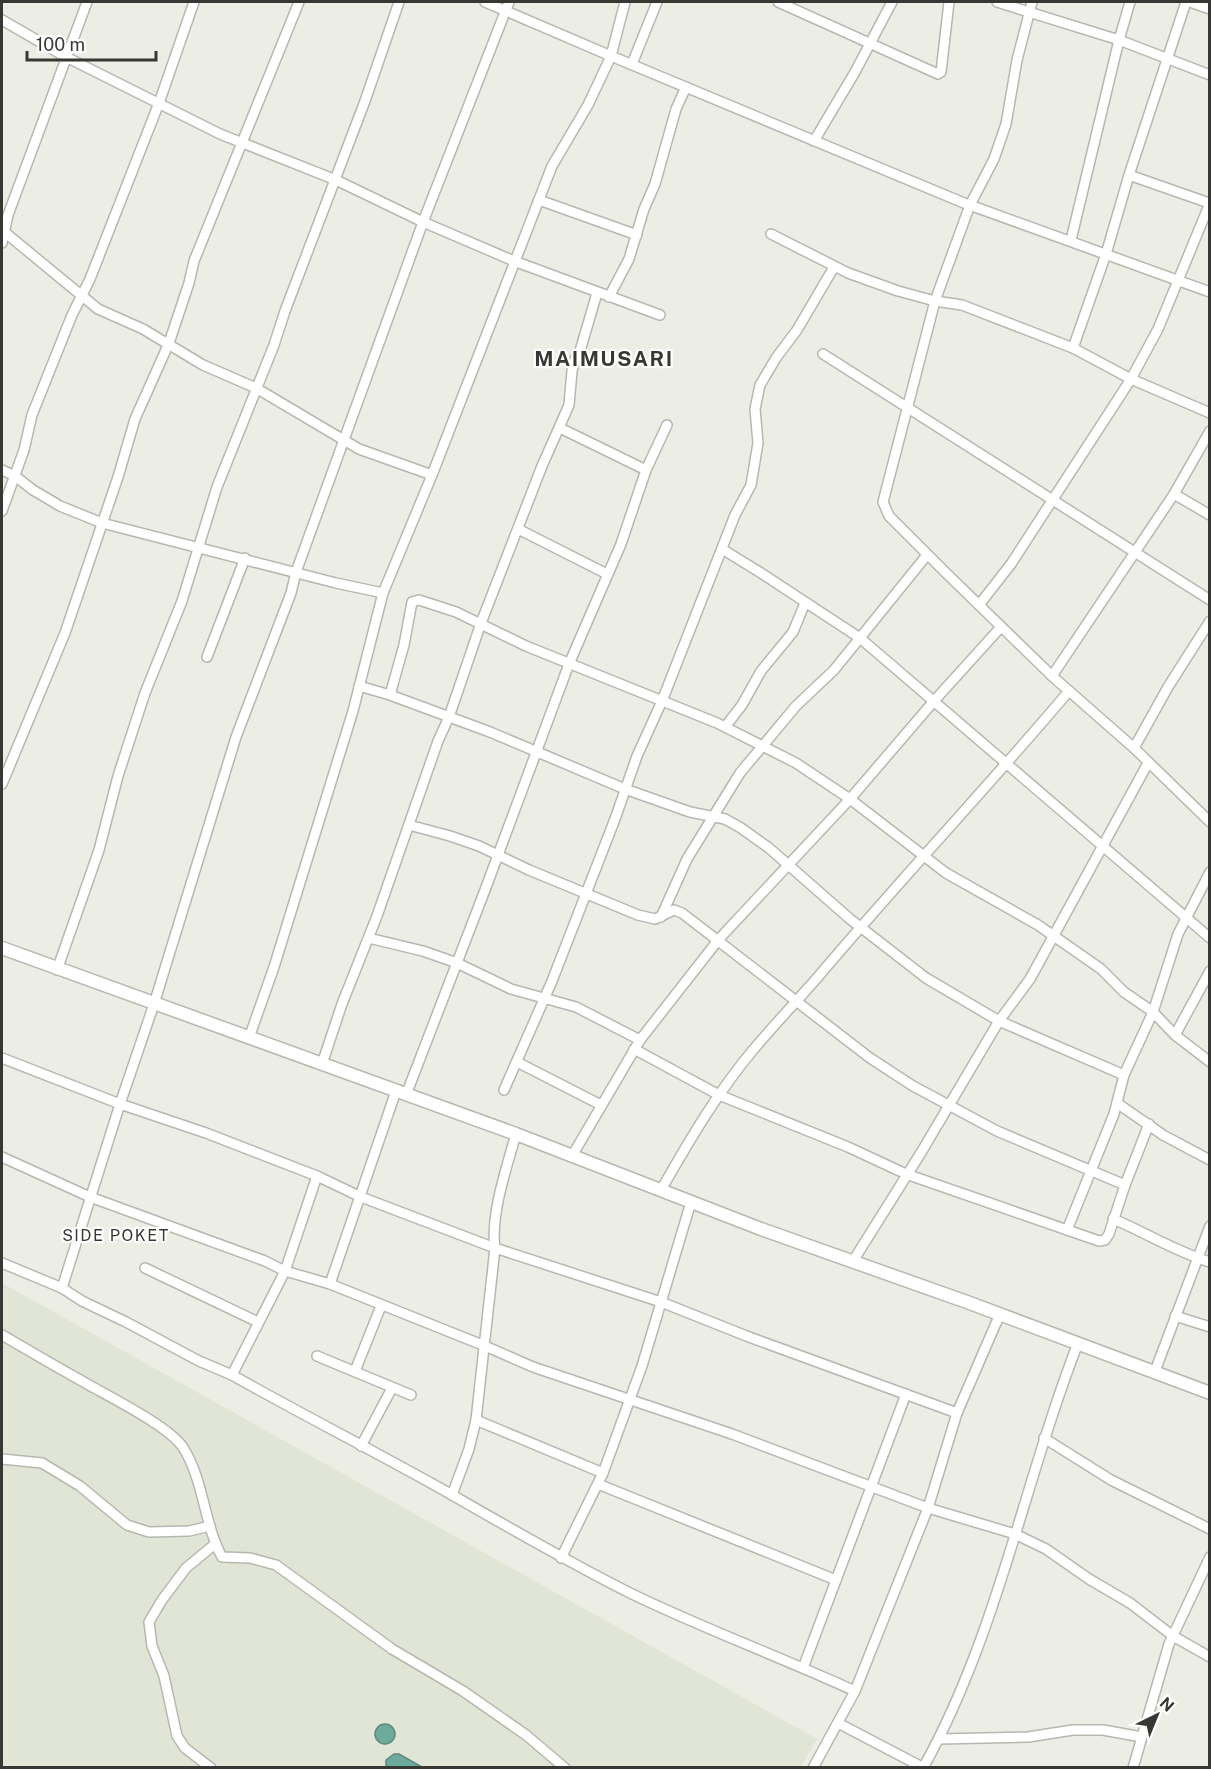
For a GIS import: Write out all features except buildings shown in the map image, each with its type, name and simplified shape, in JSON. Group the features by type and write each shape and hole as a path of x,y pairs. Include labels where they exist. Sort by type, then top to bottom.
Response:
{"main road":[{"path":"2,948 57,970 516,1134 691,1202 1155,1371 1209,1393"}],"street":[{"path":"2,243 8,215 87,2"},
{"path":"2,511 15,477 32,415 81,295 90,279 159,103 194,2"},
{"path":"2,784 65,633 135,419 169,343 194,261 299,2"},
{"path":"57,970 99,850 118,776 145,693 182,601 200,549 217,487 274,345 336,180 399,2"},
{"path":"485,2 507,6 610,56 970,205 1209,292"},
{"path":"249,1038 283,936 359,686 383,593 432,475 552,166 588,105 610,56 625,2"},
{"path":"632,64 657,2"},
{"path":"778,2 938,74 944,62 949,2"},
{"path":"814,141 870,45 892,2"},
{"path":"997,2 1030,6 1209,75"},
{"path":"1071,240 1130,2"},
{"path":"1073,348 1106,254 1167,59 1188,2 1209,9"},
{"path":"62,1288 154,1004 236,736 291,592 343,440 423,222 507,6"},
{"path":"1030,6 1006,123 994,159 970,205 935,301 883,502 889,516 927,555 1069,691 1134,748 1209,822"},
{"path":"2,20 66,57 242,144 336,180 423,222 514,261 660,315"},
{"path":"609,297 629,259 644,209 655,184 676,109 686,87"},
{"path":"979,605 1011,564 1131,379 1158,330 1209,203 1129,175"},
{"path":"539,200 637,235"},
{"path":"3,231 98,309 143,328 203,365 256,388 359,449 432,475"},
{"path":"771,234 834,267 898,291 935,301 962,305 1073,348 1131,379 1209,413"},
{"path":"504,1090 544,1000 625,789 735,515 751,484 758,443 754,410 760,385 797,330 834,267"},
{"path":"322,1064 481,623 542,466 569,405 575,359 580,351 597,293"},
{"path":"823,354 1209,600"},
{"path":"330,1284 401,1093 457,963 569,664 621,544 646,470 667,425"},
{"path":"560,428 646,470"},
{"path":"1053,676 1174,494 1209,431"},
{"path":"2,470 60,506 102,523 383,593"},
{"path":"1174,494 1209,514"},
{"path":"518,529 607,574"},
{"path":"722,549 860,638 1209,939"},
{"path":"661,917 687,859 740,773 796,706 834,670 927,555"},
{"path":"207,657 245,558"},
{"path":"390,695 404,645 411,602 418,600 429,602 481,623 526,646 725,727 796,763 850,799 946,873 1054,937 1101,969 1124,992 1153,1012 1175,1035 1209,1062"},
{"path":"725,727 742,705 761,671 793,632 805,603"},
{"path":"1134,748 1209,621"},
{"path":"572,1156 640,1040 719,939 850,799 1001,627"},
{"path":"359,686 449,717 625,789 690,812 725,819 769,848 860,927 926,978 999,1022 1124,1075"},
{"path":"661,1190 719,1095 753,1050 1069,691"},
{"path":"852,1261 999,1022 1030,979 1148,763"},
{"path":"410,825 450,836 638,915 655,919 674,910 682,913 719,939 870,1058 947,1106 997,1131 1125,1185"},
{"path":"1068,1230 1117,1103 1124,1075 1153,1012 1178,934 1209,872"},
{"path":"369,938 423,951 457,963 511,989 576,1007 640,1040"},
{"path":"1175,1035 1209,971"},
{"path":"634,1049 719,1095 848,1147 906,1174 1099,1241 1106,1240 1109,1234 1149,1124"},
{"path":"2,1058 120,1104 206,1133 317,1176 361,1197 495,1248 661,1302 749,1337 957,1413"},
{"path":"517,1062 601,1105"},
{"path":"1117,1103 1163,1135 1209,1160"},
{"path":"452,1495 470,1449 476,1420 495,1248 493,1232 516,1134"},
{"path":"2,1157 90,1197 266,1261 285,1271 330,1284 533,1367 732,1434 928,1508 1015,1534 1046,1549 1089,1579 1130,1603 1173,1636 1209,1657"},
{"path":"232,1375 285,1271 317,1176"},
{"path":"561,1558 603,1473 661,1302 691,1202"},
{"path":"1113,1219 1209,1262"},
{"path":"1155,1371 1209,1226"},
{"path":"2,1263 62,1288 199,1361 232,1375 452,1495 561,1558 632,1594 855,1691"},
{"path":"145,1268 258,1322"},
{"path":"355,1371 381,1306"},
{"path":"813,1767 855,1691 928,1508 957,1413 1000,1314"},
{"path":"1175,1316 1209,1327"},
{"path":"2,1335 141,1415 177,1440 189,1460 205,1503 214,1544 222,1557 250,1558 276,1565 392,1649 463,1691 526,1735 566,1767"},
{"path":"838,1724 924,1767 939,1739 990,1610 1044,1438 1078,1343"},
{"path":"317,1356 411,1395"},
{"path":"361,1446 392,1388"},
{"path":"803,1668 906,1394"},
{"path":"476,1420 603,1473"},
{"path":"1044,1438 1111,1480 1209,1529"},
{"path":"2,1460 42,1463 80,1486 127,1525 149,1532 189,1531 210,1526"},
{"path":"598,1484 836,1580"},
{"path":"211,1767 185,1748 177,1736 164,1676 152,1646 149,1622 186,1568 214,1544"},
{"path":"1133,1767 1173,1636 1209,1557"},
{"path":"939,1739 1028,1737 1073,1730 1103,1730 1142,1737"}],"shaded area":[{"path":"2,1283 817,1739 801,1767 2,1767"}],"water":[{"path":"385,1724 392,1727 395,1734 392,1741 385,1744 378,1741 375,1734 378,1727"},
{"path":"394,1754 399,1754 422,1767 386,1767 386,1760"}],"district":[{"name":"MAIMUSARI","path":"604,358"},
{"name":"SIDE POKET","path":"116,1235"}]}
